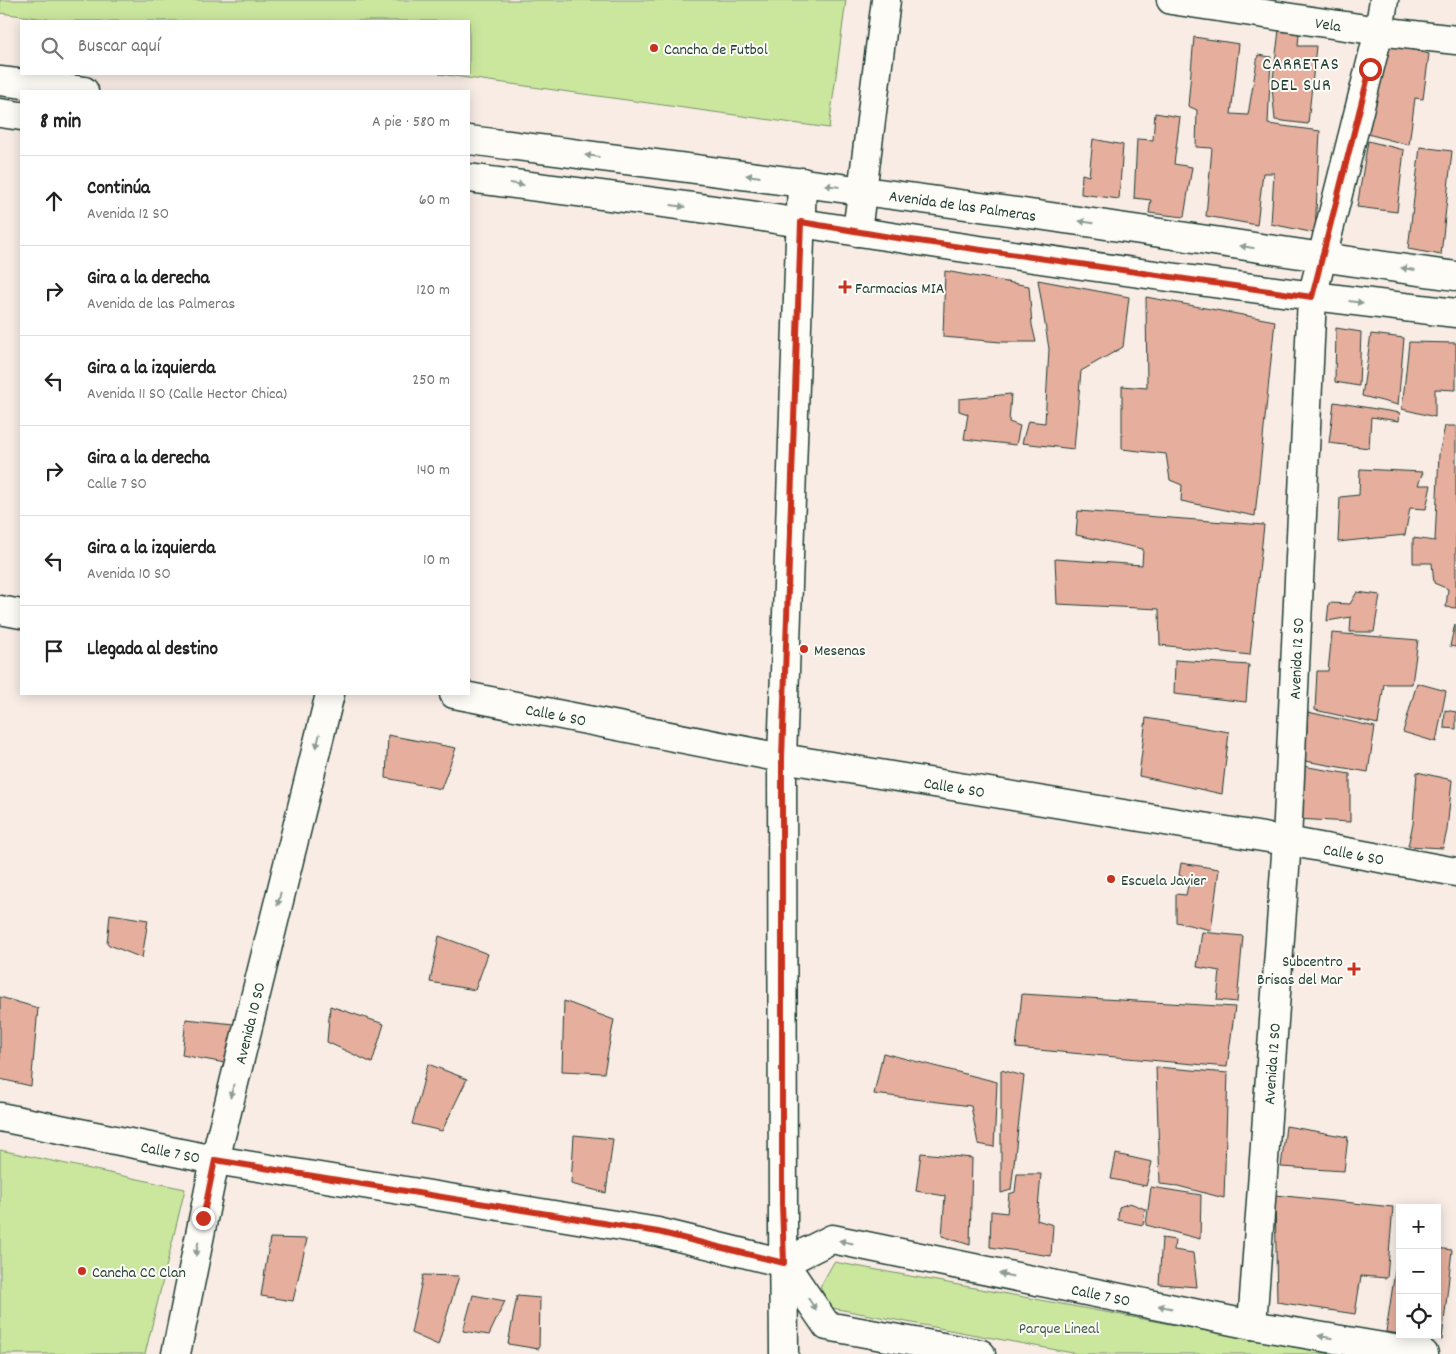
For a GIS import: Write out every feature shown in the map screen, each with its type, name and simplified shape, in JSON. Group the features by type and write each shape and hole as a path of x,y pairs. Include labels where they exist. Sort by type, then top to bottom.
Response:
{"street":[{"path":"857,232 886,0"},
{"name":"Vela","path":"1171,0 1379,31 1456,40"},
{"name":"Avenida 12 SO","path":"1252,1325 1287,841 1312,297 1379,31 1384,0"},
{"path":"0,81 76,90"},
{"path":"0,113 20,116"},
{"name":"Avenida de las Palmeras","path":"470,140 863,190 1456,276"},
{"path":"470,178 801,222 857,232 1312,297 1456,313"},
{"path":"784,1354 782,758 802,182"},
{"path":"0,610 20,614"},
{"name":"Avenida 10 SO","path":"176,1354 215,1160 330,695"},
{"name":"Calle 6 SO","path":"459,695 782,758 1287,841 1456,872"},
{"name":"Calle 7 SO","path":"0,1117 215,1160 658,1232 784,1263 832,1239 1252,1325 1424,1354"},
{"path":"784,1263 827,1326 981,1354"}],"green space":[{"name":"Cancha de Futbol","path":"0,0 846,0 829,128 446,75 470,75 470,20 53,20 0,13"},
{"name":"Cancha CC Clan","path":"0,1150 185,1189 145,1354 0,1354"},
{"name":"Parque Lineal","path":"834,1262 1332,1354 1078,1354 832,1308 820,1287"}],"building":[{"path":"1279,30 1299,34 1298,46 1316,46 1308,124 1275,120 1272,87"},
{"path":"1194,37 1239,44 1231,114 1248,115 1258,55 1271,57 1268,124 1320,131 1315,233 1271,224 1274,173 1263,173 1257,225 1206,216 1212,148 1196,147 1197,110 1188,106"},
{"path":"1383,42 1429,54 1423,99 1415,98 1409,145 1360,132"},
{"path":"1155,113 1180,117 1174,164 1192,167 1184,217 1149,213 1151,200 1134,198 1137,139 1153,140"},
{"path":"1093,139 1123,145 1119,199 1081,194 1082,174 1089,176"},
{"path":"1368,141 1404,150 1397,212 1357,207"},
{"path":"1420,147 1452,151 1441,255 1408,249"},
{"path":"945,271 1029,286 1032,325 1036,342 1001,342 943,337"},
{"path":"1038,280 1129,297 1123,347 1081,371 1074,449 1022,443 1028,421 1045,423 1049,349"},
{"path":"1146,297 1275,321 1255,516 1181,501 1182,485 1170,480 1166,454 1122,449 1122,386 1147,388"},
{"path":"1336,328 1361,332 1359,386 1335,382"},
{"path":"1371,334 1404,338 1398,405 1362,396"},
{"path":"1409,342 1456,343 1456,390 1435,389 1435,417 1402,409"},
{"path":"1011,394 1009,422 1020,426 1016,445 964,439 968,414 959,411 959,399"},
{"path":"1334,402 1400,413 1399,421 1371,417 1369,448 1329,443"},
{"path":"1445,426 1456,426 1456,608 1446,607 1448,589 1434,583 1432,563 1413,563 1413,538 1435,541 1439,454"},
{"path":"1360,469 1423,472 1418,485 1431,485 1426,509 1410,508 1405,535 1338,542 1340,497 1359,495"},
{"path":"1078,511 1264,525 1250,655 1160,645 1159,609 1057,604 1055,559 1142,565 1143,549 1076,535"},
{"path":"1357,592 1380,595 1374,632 1350,632 1351,617 1327,621 1329,603 1350,604"},
{"path":"1455,624 1456,647 1450,646"},
{"path":"1332,633 1418,640 1412,684 1384,684 1378,724 1315,710 1317,671 1328,671"},
{"path":"1175,660 1249,665 1246,702 1174,694"},
{"path":"1417,683 1446,691 1436,742 1403,732"},
{"path":"1445,710 1456,712 1456,729 1444,728"},
{"path":"1308,712 1375,727 1368,772 1305,761"},
{"path":"1146,718 1229,732 1222,794 1139,776"},
{"path":"388,735 456,748 441,789 386,778"},
{"path":"1290,764 1350,774 1350,822 1296,819"},
{"path":"1417,772 1452,780 1447,830 1443,848 1408,846 1413,824"},
{"path":"1181,863 1219,869 1211,930 1176,922 1176,894 1186,895 1189,881 1179,875"},
{"path":"110,914 148,920 142,958 107,944"},
{"path":"1202,932 1243,936 1237,1002 1217,1000 1220,971 1197,967"},
{"path":"439,936 488,954 475,990 430,982"},
{"path":"1022,994 1235,1007 1227,1067 1016,1048"},
{"path":"0,997 38,1008 31,1086 0,1079"},
{"path":"564,1001 614,1020 604,1073 562,1071"},
{"path":"330,1006 384,1024 372,1063 327,1042"},
{"path":"186,1019 234,1024 225,1063 182,1055"},
{"path":"883,1053 997,1082 994,1147 978,1144 971,1106 874,1094"},
{"path":"428,1064 467,1079 442,1131 412,1124"},
{"path":"1156,1067 1228,1073 1224,1198 1178,1186 1160,1184"},
{"path":"1001,1070 1024,1076 1011,1190 1001,1193"},
{"path":"1286,1126 1348,1137 1344,1171 1281,1167"},
{"path":"574,1135 613,1139 606,1193 571,1184"},
{"path":"921,1153 972,1158 970,1245 942,1236 945,1196 916,1191"},
{"path":"1116,1154 1152,1162 1146,1186 1111,1179"},
{"path":"1017,1174 1041,1174 1037,1220 1053,1225 1051,1256 990,1247 991,1211 1007,1213 1009,1194 1015,1192"},
{"path":"1151,1187 1201,1195 1200,1239 1146,1225"},
{"path":"1275,1195 1393,1207 1387,1278 1361,1276 1355,1314 1277,1302"},
{"path":"1130,1203 1145,1209 1143,1225 1118,1220 1119,1207"},
{"path":"270,1238 307,1239 293,1301 261,1296"},
{"path":"1162,1238 1175,1240 1174,1250 1193,1253 1197,1287 1159,1284"},
{"path":"1441,1249 1452,1250 1442,1340 1435,1339 1441,1339"},
{"path":"1396,1264 1396,1333 1386,1332"},
{"path":"423,1275 459,1276 438,1345 411,1333"},
{"path":"473,1295 505,1301 489,1335 463,1331"},
{"path":"517,1296 540,1298 539,1349 508,1344"}],"place":[{"name":"Cancha de Futbol","path":"654,48"},
{"name":"Farmacias MIA","path":"845,287"},
{"name":"Mesenas","path":"804,649"},
{"name":"Escuela Javier","path":"1111,879"},
{"name":"Subcentro Brisas del Mar","path":"1354,969"},
{"name":"Cancha CC Clan","path":"82,1271"}],"district":[{"name":"CARRETAS DEL SUR","path":"1301,73"}],"route":[{"path":"203,1218 215,1160 658,1232 784,1263 782,1203 782,758 801,222 890,237 1312,297 1370,69"}]}
